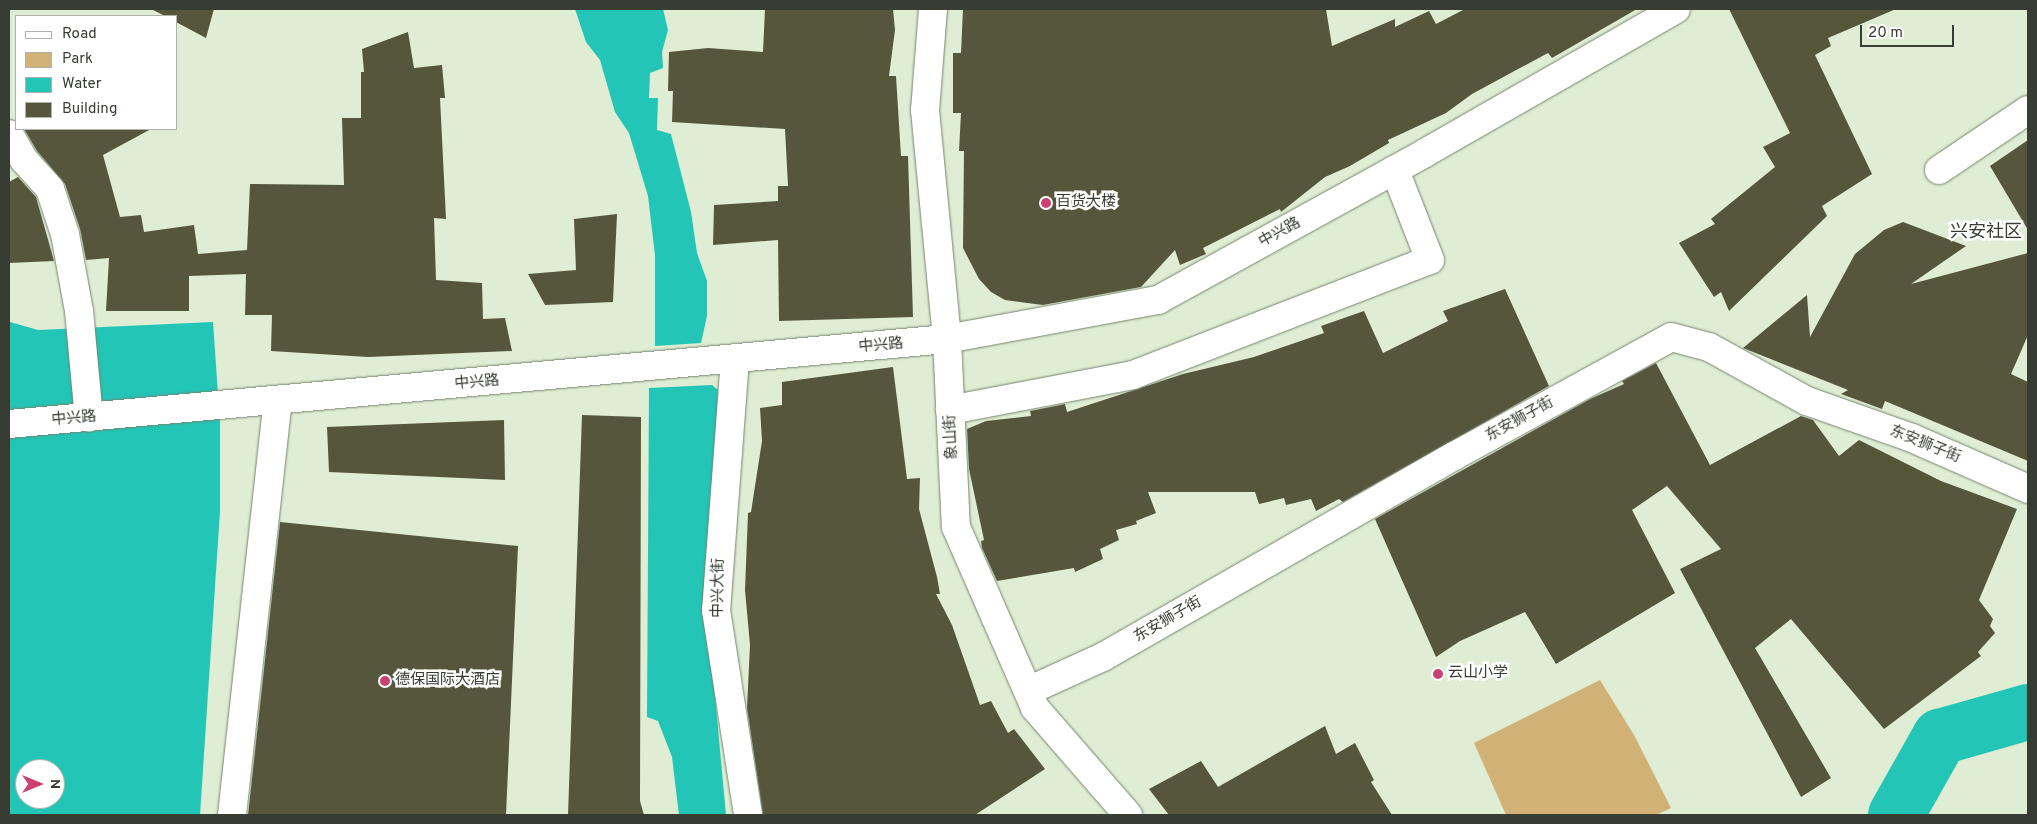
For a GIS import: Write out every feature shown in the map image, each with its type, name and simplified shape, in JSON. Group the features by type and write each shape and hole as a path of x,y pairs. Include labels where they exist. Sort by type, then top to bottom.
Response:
{"street":[{"name":"象山街","path":"933,9 925,110 947,339 956,527 1035,708 1128,815"},
{"name":"中兴路","path":"9,424 947,339 1158,300 1395,170 1676,9"},
{"path":"1939,170 2028,110"},
{"path":"9,134 24,160 50,188 66,234 80,311 89,418"},
{"path":"950,410 1133,375 1430,260 1395,170"},
{"name":"东安狮子街","path":"1028,691 1103,657 1463,451 1671,336 1709,347 1807,401 1912,438 2028,489"},
{"name":"中兴大街","path":"734,359 716,610 748,815"},
{"path":"232,815 278,401"}],"green space":[{"path":"1600,680 1634,735 1671,808 1656,815 1506,815 1474,743"}],"water":[{"path":"575,9 663,9 668,30 662,52 663,68 650,73 649,98 658,98 657,130 671,134 691,212 697,253 707,281 707,316 701,343 655,346 655,255 648,196 629,133 615,112 600,60 586,42"},
{"path":"9,317 10,322 38,330 213,322 220,423 220,511 200,815 9,815"},
{"path":"712,385 718,390 707,609 726,815 679,815 672,757 658,721 647,717 649,388"}],"building":[{"path":"151,9 214,9 206,38 178,23 178,15 163,15"},
{"path":"765,9 893,9 895,30 889,76 896,76 901,156 908,156 913,317 779,321 778,240 713,245 714,205 778,201 778,186 788,186 785,129 672,122 673,91 668,91 669,52 708,48 763,52"},
{"path":"963,9 1326,9 1332,46 1395,19 1395,27 1429,11 1436,24 1465,9 1637,9 1552,58 1548,53 1472,94 1446,113 1388,140 1389,143 1350,166 1325,177 1281,212 1280,209 1203,248 1206,254 1180,265 1175,250 1141,287 1043,305 1005,300 991,292 979,279 963,248 964,151 959,151 961,113 953,113 953,53 961,53"},
{"path":"1729,9 1896,9 1828,38 1831,46 1815,55 1872,174 1822,206 1827,216 1729,311 1721,292 1714,297 1679,243 1715,224 1711,219 1775,167 1763,147 1790,133"},
{"path":"408,32 414,68 442,65 445,98 440,98 446,219 434,218 436,280 482,283 483,319 505,318 512,351 368,357 271,351 272,315 245,315 246,274 189,276 189,311 106,311 109,258 86,260 80,229 65,184 37,151 25,130 149,130 103,155 120,217 141,215 144,232 194,225 198,254 247,250 250,184 344,185 342,118 361,118 361,72 364,72 362,49"},
{"path":"2028,140 2028,230 1990,166"},
{"path":"18,177 36,197 54,261 9,263 9,182"},
{"path":"617,214 613,302 545,305 528,274 576,270 574,219"},
{"path":"1903,222 1966,246 1911,284 2028,253 2028,335 2011,374 2028,382 2028,461 1885,401 1882,409 1841,394 1848,390 1743,348 1807,295 1810,337 1855,254 1884,230"},
{"path":"1505,289 1549,386 1343,502 1339,499 1316,511 1311,499 1286,505 1284,498 1259,504 1255,492 1148,492 1156,513 1136,521 1137,524 1116,530 1119,540 1100,549 1103,559 1075,572 1074,568 997,581 982,548 981,541 984,540 969,469 967,429 986,421 1031,416 1030,411 1065,404 1067,412 1183,374 1254,357 1324,333 1321,326 1364,311 1383,353 1448,321 1443,311"},
{"path":"1656,363 1710,465 1801,416 1813,420 1839,456 1859,440 1941,481 2017,509 1979,600 1993,619 1990,626 1995,633 1978,652 1981,656 1884,729 1791,619 1755,648 1831,778 1801,797 1680,569 1721,549 1667,486 1632,510 1675,593 1556,664 1525,612 1460,641 1436,657 1375,519 1590,399 1624,384 1622,381"},
{"path":"893,367 907,479 920,478 919,509 937,577 940,594 936,594 952,625 980,705 991,701 1008,733 1014,729 1045,769 975,815 763,815 747,708 750,645 745,590 748,513 751,512 762,441 760,408 782,405 782,382"},
{"path":"582,415 641,417 640,801 644,815 568,815"},
{"path":"504,420 505,480 329,472 327,427"},
{"name":"德保国际大酒店","path":"280,522 518,546 506,815 248,815"},
{"path":"1325,726 1336,754 1355,743 1374,780 1371,782 1392,815 1169,815 1149,789 1201,761 1218,787"}],"waterway":[{"path":"1896,815 1940,737 2028,712"}],"place":[{"name":"百货大楼","path":"1046,203"},
{"name":"云山小学","path":"1438,674"},
{"name":"德保国际大酒店","path":"385,681"}],"district":[{"name":"兴安社区","path":"1986,233"}]}
